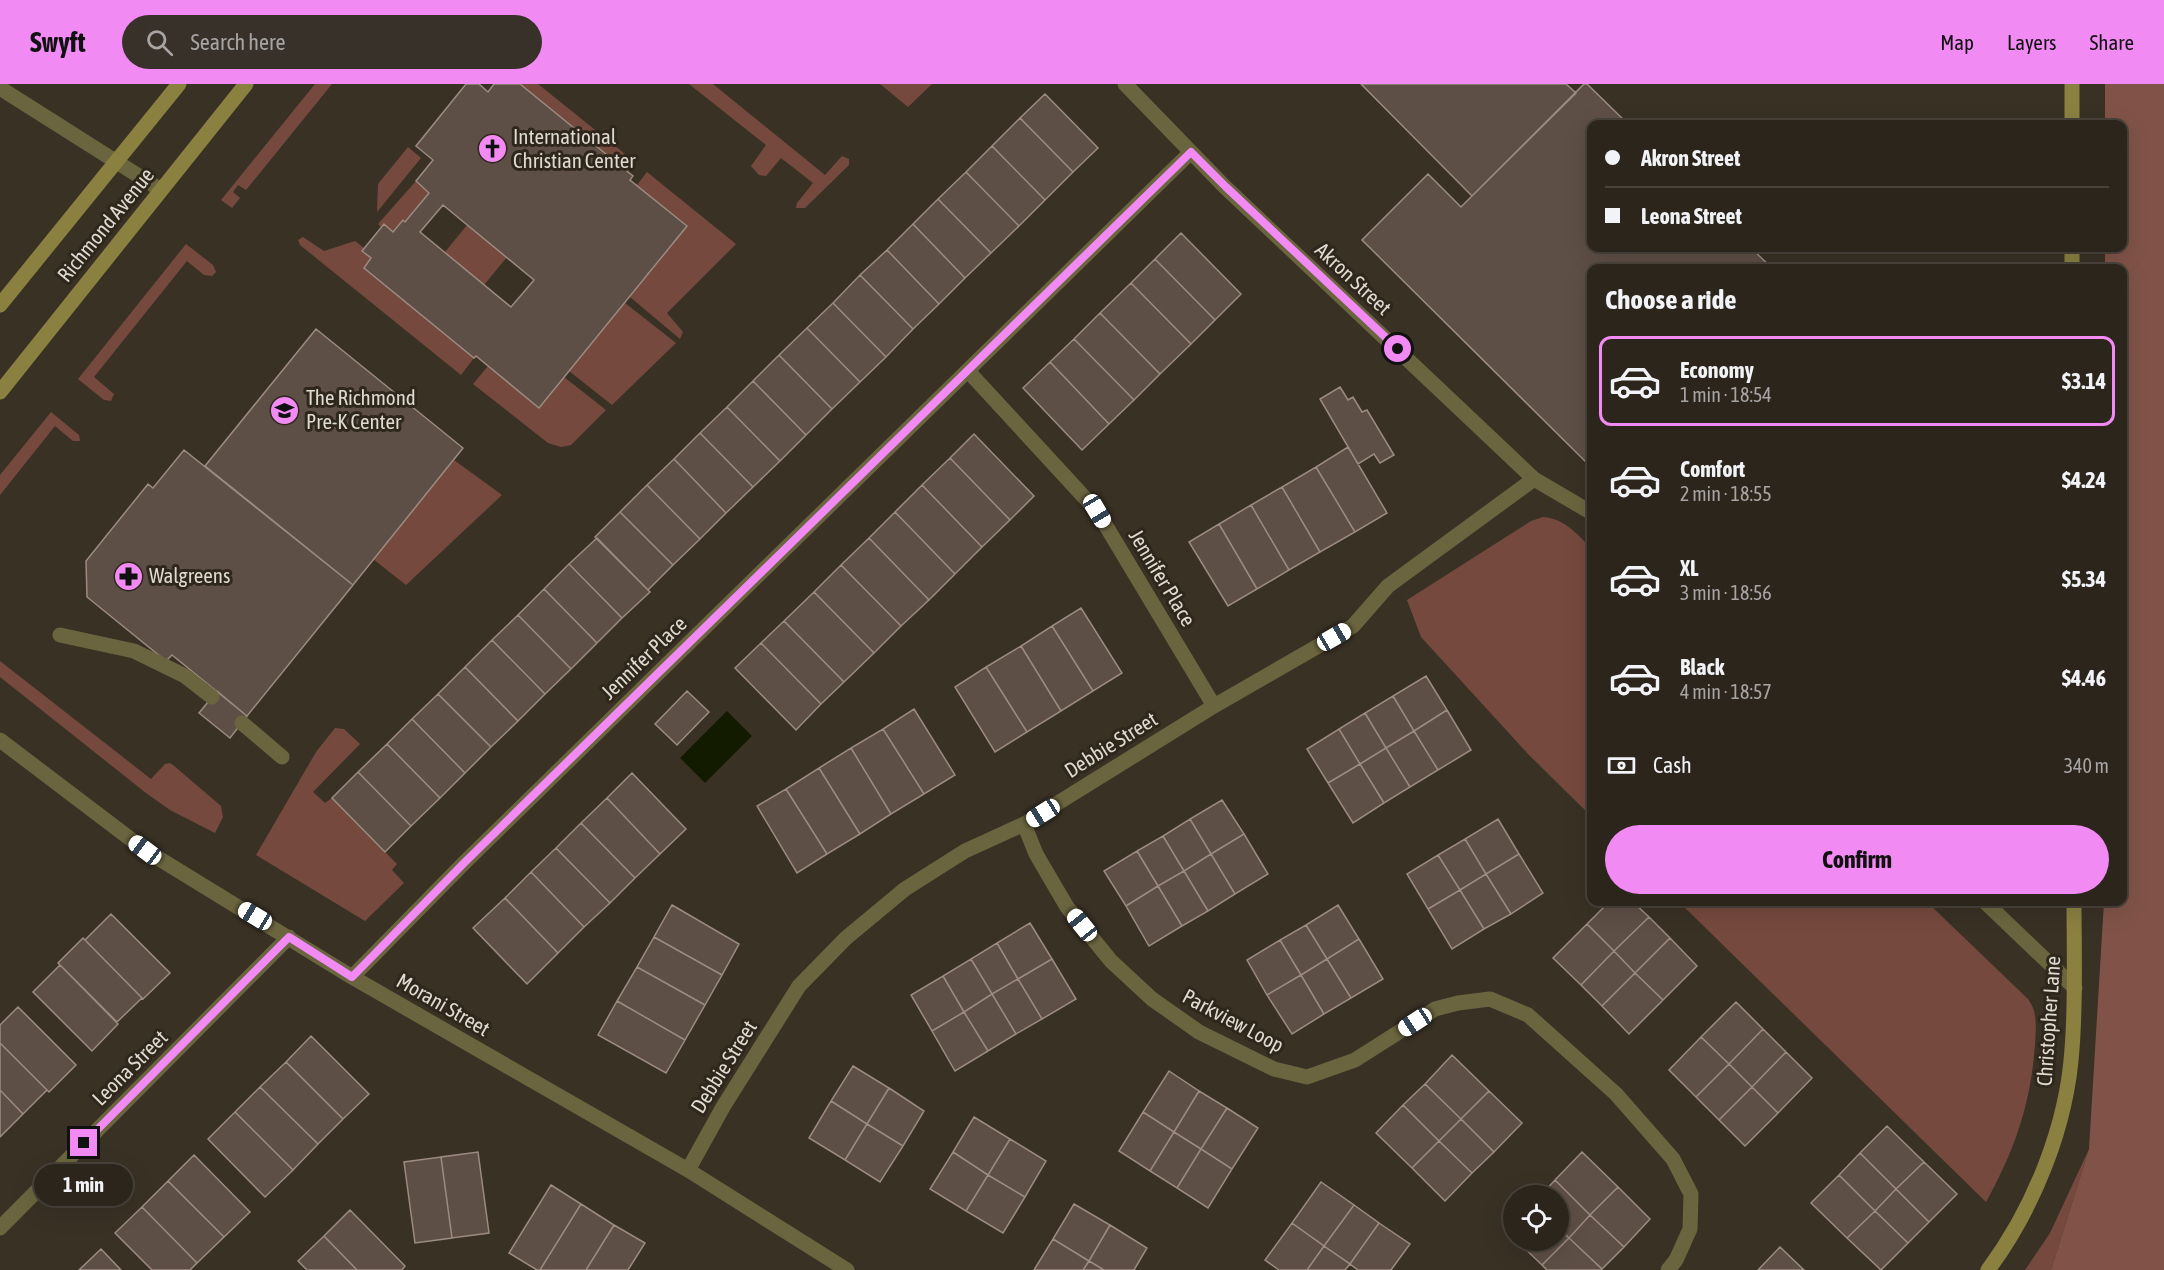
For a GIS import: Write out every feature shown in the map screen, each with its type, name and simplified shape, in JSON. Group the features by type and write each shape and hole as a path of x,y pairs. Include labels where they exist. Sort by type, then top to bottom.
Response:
{"main road":[{"name":"Richmond Avenue","path":"0,305 179,84"},
{"name":"Richmond Avenue","path":"0,392 246,84"},
{"path":"2072,84 2072,120"},
{"name":"Christopher Lane","path":"1988,1270 2020,1219 2040,1178 2065,1096 2072,1051 2075,988 2074,906"}],"street":[{"name":"Akron Street","path":"1125,84 1226,187 1534,479 1587,510"},
{"path":"0,88 161,190"},
{"name":"Jennifer Place","path":"352,977 464,863 1191,152"},
{"name":"Jennifer Place","path":"968,371 1097,511 1214,706"},
{"name":"Debbie Street","path":"687,1170 723,1107 799,987 846,938 905,889 965,851 1024,824 1214,706 1353,626 1388,586 1534,479"},
{"path":"60,635 134,651 184,676 212,697"},
{"path":"242,723 282,757"},
{"name":"Morani Street","path":"0,740 145,850 352,977 687,1170 847,1270"},
{"name":"Parkview Loop","path":"1024,824 1036,854 1067,907 1111,961 1152,999 1199,1032 1274,1069 1307,1077 1355,1060 1435,1009 1458,1003 1490,999 1528,1015 1616,1094 1673,1159 1691,1194 1690,1229 1676,1260 1668,1270"},
{"path":"1989,906 2075,988"},
{"name":"Leona Street","path":"0,1228 289,937"}],"shaded area":[{"path":"315,84 332,84 246,190 238,185 233,192 240,198 232,208 221,200"},
{"path":"520,84 538,84 635,162 628,172"},
{"path":"689,84 713,84 825,175 842,156 849,159 849,165 805,208 796,208 797,203 813,183 781,158 766,176 759,175 751,166 766,145"},
{"path":"880,84 932,84 908,107"},
{"path":"2105,84 2164,84 2164,1270 2051,1270 2089,1149 2104,906 2127,906 2127,264 2105,264 2105,252 2127,252 2127,120 2105,120"},
{"path":"408,147 421,158 377,212 378,184"},
{"path":"647,172 736,244 667,313 683,332 680,339 630,297 687,226 637,185"},
{"path":"416,181 429,193 405,222 393,232 384,224 381,227 378,224"},
{"path":"467,225 507,257 484,285 445,252"},
{"path":"303,237 324,251 355,241 364,248 363,251 371,258 364,269 474,358 461,375 300,245 298,240"},
{"path":"186,244 213,265 216,272 212,276 204,275 187,261 94,377 114,394 111,401 104,400 78,379"},
{"path":"625,303 676,343 612,405 569,371"},
{"path":"488,366 539,408 564,377 606,410 571,445 561,447 548,443 473,384"},
{"path":"51,412 79,435 80,441 73,441 55,426 0,495 0,475"},
{"path":"454,460 502,495 406,585 373,559"},
{"path":"1543,517 1551,518 1564,524 1587,544 1587,812 1529,755 1421,637 1407,600 1531,521"},
{"path":"0,661 151,779 165,764 173,765 221,806 223,817 215,833 170,810 146,793 0,677"},
{"path":"727,711 752,736 705,783 680,758"},
{"path":"335,728 344,729 360,744 313,792 325,803 332,798 397,864 392,870 404,883 365,921 256,855 316,752"},
{"path":"1683,906 1931,906 2028,999 2035,1015 2036,1026 2030,1086 2013,1145 1986,1202"},
{"path":"2089,1149 2051,1270 2025,1270 2050,1233"}],"building":[{"path":"466,84 479,84 488,92 494,84 520,84 633,176 630,180 687,226 539,408 364,268 371,258 362,251 384,224 393,232 403,220 405,222 429,193 416,181 433,160 416,146","holes":["443,205 534,280 511,307 420,232"]},
{"path":"1361,84 1566,84 1576,93 1472,196"},
{"path":"1584,84 1587,84 1624,120 1587,120 1587,252 1755,252 1768,264 1587,264 1587,463 1362,240 1428,174 1461,207"},
{"path":"1045,94 1098,148 1073,172 1020,118"},
{"path":"1020,118 1073,172 1045,200 992,146"},
{"path":"992,146 1045,200 1019,226 966,172"},
{"path":"966,172 1019,226 991,253 938,199"},
{"path":"938,199 991,253 965,278 913,224"},
{"path":"913,224 965,278 939,304 887,250"},
{"path":"1181,233 1241,294 1215,320 1155,259"},
{"path":"887,250 939,304 913,329 860,275"},
{"path":"1155,259 1215,320 1191,344 1131,283"},
{"path":"860,275 913,329 886,357 833,303"},
{"path":"1131,283 1191,344 1160,374 1100,313"},
{"path":"833,303 886,357 860,382 807,328"},
{"path":"1100,313 1160,374 1134,400 1074,339"},
{"path":"807,328 860,382 832,409 779,355"},
{"path":"316,329 463,448 353,585 205,466"},
{"path":"1074,339 1134,400 1109,424 1050,362"},
{"path":"779,355 832,409 806,435 753,381"},
{"path":"1050,362 1109,424 1082,450 1023,388"},
{"path":"753,381 806,435 780,461 727,407"},
{"path":"1340,387 1348,400 1353,397 1362,412 1367,410 1394,455 1380,463 1374,454 1358,464 1320,399"},
{"path":"727,407 780,461 753,487 700,433"},
{"path":"700,433 753,487 726,513 674,459"},
{"path":"974,434 1034,496 1010,520 950,458"},
{"path":"1348,447 1387,513 1355,532 1316,467"},
{"path":"184,450 353,585 247,716 172,655 166,661 87,597 86,561 148,484 153,488"},
{"path":"950,458 1010,520 982,547 922,485"},
{"path":"674,459 726,513 700,539 647,485"},
{"path":"1316,467 1355,532 1320,552 1282,487"},
{"path":"647,485 700,539 673,565 620,512"},
{"path":"922,485 982,547 955,574 895,512"},
{"path":"1282,487 1320,552 1289,570 1251,505"},
{"path":"1251,505 1289,570 1257,589 1219,524"},
{"path":"620,512 673,565 648,590 595,537"},
{"path":"895,512 955,574 929,600 869,538"},
{"path":"1219,524 1257,589 1228,606 1189,542"},
{"path":"597,538 650,592 622,618 569,564"},
{"path":"869,538 929,600 901,626 841,565"},
{"path":"569,564 622,618 597,643 544,589"},
{"path":"841,565 901,626 874,653 814,592"},
{"path":"544,589 597,643 571,669 518,615"},
{"path":"814,592 874,653 844,682 784,621"},
{"path":"1081,608 1122,673 1093,691 1052,626"},
{"path":"518,615 571,669 545,694 492,640"},
{"path":"784,621 844,682 821,704 761,643"},
{"path":"1052,626 1093,691 1061,711 1021,646"},
{"path":"492,640 545,694 518,721 465,667"},
{"path":"761,643 821,704 796,730 735,668"},
{"path":"1021,646 1061,711 1027,732 986,667"},
{"path":"465,667 518,721 491,747 438,694"},
{"path":"986,667 1027,732 995,752 955,687"},
{"path":"1426,676 1447,710 1414,731 1393,696"},
{"path":"217,691 247,716 230,738 199,713"},
{"path":"687,691 709,712 677,745 655,724"},
{"path":"438,694 491,747 465,773 412,719"},
{"path":"1393,696 1414,731 1386,748 1365,713"},
{"path":"914,709 955,775 924,794 883,729"},
{"path":"1447,710 1471,750 1438,770 1414,731"},
{"path":"1365,713 1386,748 1360,764 1339,729"},
{"path":"412,719 465,773 440,798 387,744"},
{"path":"883,729 924,794 891,814 851,748"},
{"path":"1339,729 1360,764 1328,783 1307,749"},
{"path":"1414,731 1438,770 1410,787 1386,748"},
{"path":"387,744 440,798 411,826 358,772"},
{"path":"851,748 891,814 860,834 819,768"},
{"path":"1386,748 1410,787 1384,803 1360,764"},
{"path":"1360,764 1384,803 1353,823 1328,783"},
{"path":"819,768 860,834 827,854 786,789"},
{"path":"358,772 411,826 385,852 332,798"},
{"path":"632,773 686,829 660,854 607,798"},
{"path":"786,789 827,854 797,873 757,806"},
{"path":"607,798 660,854 635,878 581,823"},
{"path":"1222,800 1244,834 1211,854 1190,819"},
{"path":"1190,819 1211,854 1184,871 1163,836"},
{"path":"1498,819 1519,854 1486,874 1465,839"},
{"path":"581,823 635,878 610,903 556,848"},
{"path":"1244,834 1268,874 1235,894 1211,854"},
{"path":"1163,836 1184,871 1158,886 1137,851"},
{"path":"1465,839 1486,874 1460,890 1438,855"},
{"path":"556,848 610,903 584,927 531,872"},
{"path":"1137,851 1158,886 1126,906 1104,871"},
{"path":"1211,854 1235,894 1208,911 1184,871"},
{"path":"1519,854 1543,893 1511,914 1486,874"},
{"path":"1438,855 1460,890 1428,909 1407,874"},
{"path":"1184,871 1208,911 1182,926 1158,886"},
{"path":"531,872 584,927 558,953 505,898"},
{"path":"1486,874 1511,914 1484,929 1460,890"},
{"path":"1158,886 1182,926 1149,946 1126,906"},
{"path":"1460,890 1484,929 1452,949 1428,909"},
{"path":"505,898 558,953 527,984 473,928"},
{"path":"672,905 739,944 722,975 654,937"},
{"path":"1338,905 1359,939 1327,959 1306,925"},
{"path":"1605,906 1637,906 1649,917 1614,951 1587,924"},
{"path":"111,914 170,973 143,999 85,940"},
{"path":"1649,917 1670,938 1635,973 1614,951"},
{"path":"1030,923 1052,959 1018,979 997,943"},
{"path":"1587,924 1614,951 1581,985 1553,958"},
{"path":"1306,925 1327,959 1301,975 1280,940"},
{"path":"654,937 722,975 705,1005 637,967"},
{"path":"83,938 142,998 117,1022 58,963"},
{"path":"1670,938 1697,966 1663,1000 1635,973"},
{"path":"1359,939 1383,979 1351,998 1327,959"},
{"path":"1280,940 1301,975 1267,995 1247,960"},
{"path":"997,943 1018,979 992,994 971,959"},
{"path":"1614,951 1635,973 1602,1006 1581,985"},
{"path":"971,959 992,994 964,1012 943,976"},
{"path":"1052,959 1076,999 1042,1019 1018,979"},
{"path":"1327,959 1351,998 1324,1014 1301,975"},
{"path":"60,965 118,1024 92,1051 33,992"},
{"path":"637,967 705,1005 685,1040 617,1001"},
{"path":"1635,973 1663,1000 1629,1034 1602,1006"},
{"path":"1301,975 1324,1014 1292,1034 1267,995"},
{"path":"943,976 964,1012 932,1031 911,995"},
{"path":"1018,979 1042,1019 1016,1034 992,994"},
{"path":"992,994 1016,1034 988,1051 964,1012"},
{"path":"617,1001 685,1040 666,1073 598,1035"},
{"path":"1736,1002 1763,1029 1729,1064 1701,1037"},
{"path":"18,1007 76,1065 49,1092 0,1043 0,1025"},
{"path":"964,1012 988,1051 955,1071 932,1031"},
{"path":"1763,1029 1786,1052 1752,1087 1729,1064"},
{"path":"311,1036 369,1094 343,1119 286,1062"},
{"path":"1701,1037 1729,1064 1696,1097 1669,1070"},
{"path":"0,1043 47,1090 23,1114 0,1090"},
{"path":"1786,1052 1812,1078 1778,1113 1752,1087"},
{"path":"1452,1055 1489,1091 1461,1119 1425,1084"},
{"path":"286,1062 343,1119 318,1144 260,1087"},
{"path":"1729,1064 1752,1087 1719,1120 1696,1097"},
{"path":"853,1066 889,1088 867,1124 831,1101"},
{"path":"1169,1071 1199,1091 1174,1132 1143,1112"},
{"path":"1425,1084 1461,1119 1439,1141 1403,1105"},
{"path":"260,1087 318,1144 293,1170 235,1112"},
{"path":"1752,1087 1778,1113 1745,1146 1719,1120"},
{"path":"889,1088 924,1111 903,1146 867,1124"},
{"path":"0,1090 23,1114 0,1137"},
{"path":"1199,1091 1227,1108 1201,1149 1174,1132"},
{"path":"1489,1091 1522,1123 1494,1152 1461,1119"},
{"path":"831,1101 867,1124 845,1160 809,1138"},
{"path":"1403,1105 1439,1141 1412,1168 1376,1133"},
{"path":"1227,1108 1258,1128 1232,1169 1201,1149"},
{"path":"235,1112 293,1170 265,1197 208,1139"},
{"path":"1143,1112 1174,1132 1150,1171 1119,1151"},
{"path":"974,1117 1010,1139 988,1175 953,1152"},
{"path":"1461,1119 1494,1152 1472,1173 1439,1141"},
{"path":"867,1124 903,1146 880,1182 845,1160"},
{"path":"1887,1126 1924,1162 1896,1189 1860,1153"},
{"path":"1174,1132 1201,1149 1177,1188 1150,1171"},
{"path":"1010,1139 1046,1161 1025,1197 988,1175"},
{"path":"1439,1141 1472,1173 1445,1201 1412,1168"},
{"path":"1201,1149 1232,1169 1208,1208 1177,1188"},
{"path":"478,1152 489,1233 452,1238 441,1157"},
{"path":"953,1152 988,1175 966,1211 930,1189"},
{"path":"1582,1152 1618,1187 1590,1215 1569,1194 1569,1185 1560,1185 1555,1180"},
{"path":"1860,1153 1896,1189 1875,1211 1839,1175"},
{"path":"194,1155 250,1212 224,1237 168,1181"},
{"path":"441,1157 452,1238 415,1243 404,1162"},
{"path":"1924,1162 1957,1194 1929,1222 1896,1189"},
{"path":"988,1175 1025,1197 1003,1233 966,1211"},
{"path":"1839,1175 1875,1211 1847,1238 1811,1203"},
{"path":"1555,1180 1560,1185 1550,1185"},
{"path":"168,1181 224,1237 197,1263 142,1207"},
{"path":"1321,1182 1354,1205 1324,1246 1292,1223"},
{"path":"551,1185 581,1204 540,1270 537,1270 509,1253"},
{"path":"1618,1187 1650,1219 1624,1247 1590,1215"},
{"path":"1896,1189 1929,1222 1908,1243 1875,1211"},
{"path":"1569,1194 1590,1215 1569,1238"},
{"path":"581,1204 614,1225 586,1270 540,1270"},
{"path":"1074,1204 1110,1225 1089,1261 1053,1239"},
{"path":"1354,1205 1379,1223 1350,1264 1324,1246"},
{"path":"142,1207 197,1263 190,1270 152,1270 115,1233"},
{"path":"350,1210 405,1266 402,1270 357,1270 324,1236"},
{"path":"1875,1211 1908,1243 1881,1270 1847,1238"},
{"path":"1590,1215 1624,1247 1602,1269 1569,1238"},
{"path":"1292,1223 1324,1246 1307,1270 1279,1270 1265,1260"},
{"path":"1379,1223 1410,1244 1391,1270 1358,1270 1350,1264"},
{"path":"614,1225 645,1243 628,1270 586,1270"},
{"path":"1110,1225 1147,1248 1134,1270 1104,1270 1089,1261"},
{"path":"324,1236 357,1270 307,1270 298,1261"},
{"path":"1569,1238 1602,1269 1547,1270 1542,1265 1556,1251 1569,1251"},
{"path":"1053,1239 1089,1261 1083,1270 1034,1270"},
{"path":"1324,1246 1350,1264 1345,1270 1307,1270"},
{"path":"1780,1247 1804,1270 1758,1270"},
{"path":"101,1249 121,1270 79,1270"},
{"path":"1527,1251 1556,1251 1542,1265"},
{"path":"1089,1261 1104,1270 1083,1270"}],"place":[{"name":"International Christian Center","path":"492,149"},
{"name":"The Richmond Pre-K Center","path":"285,410"},
{"name":"Walgreens","path":"128,576"}],"route":[{"path":"84,1143 289,937 352,977 464,863 1191,152 1398,349"}]}
